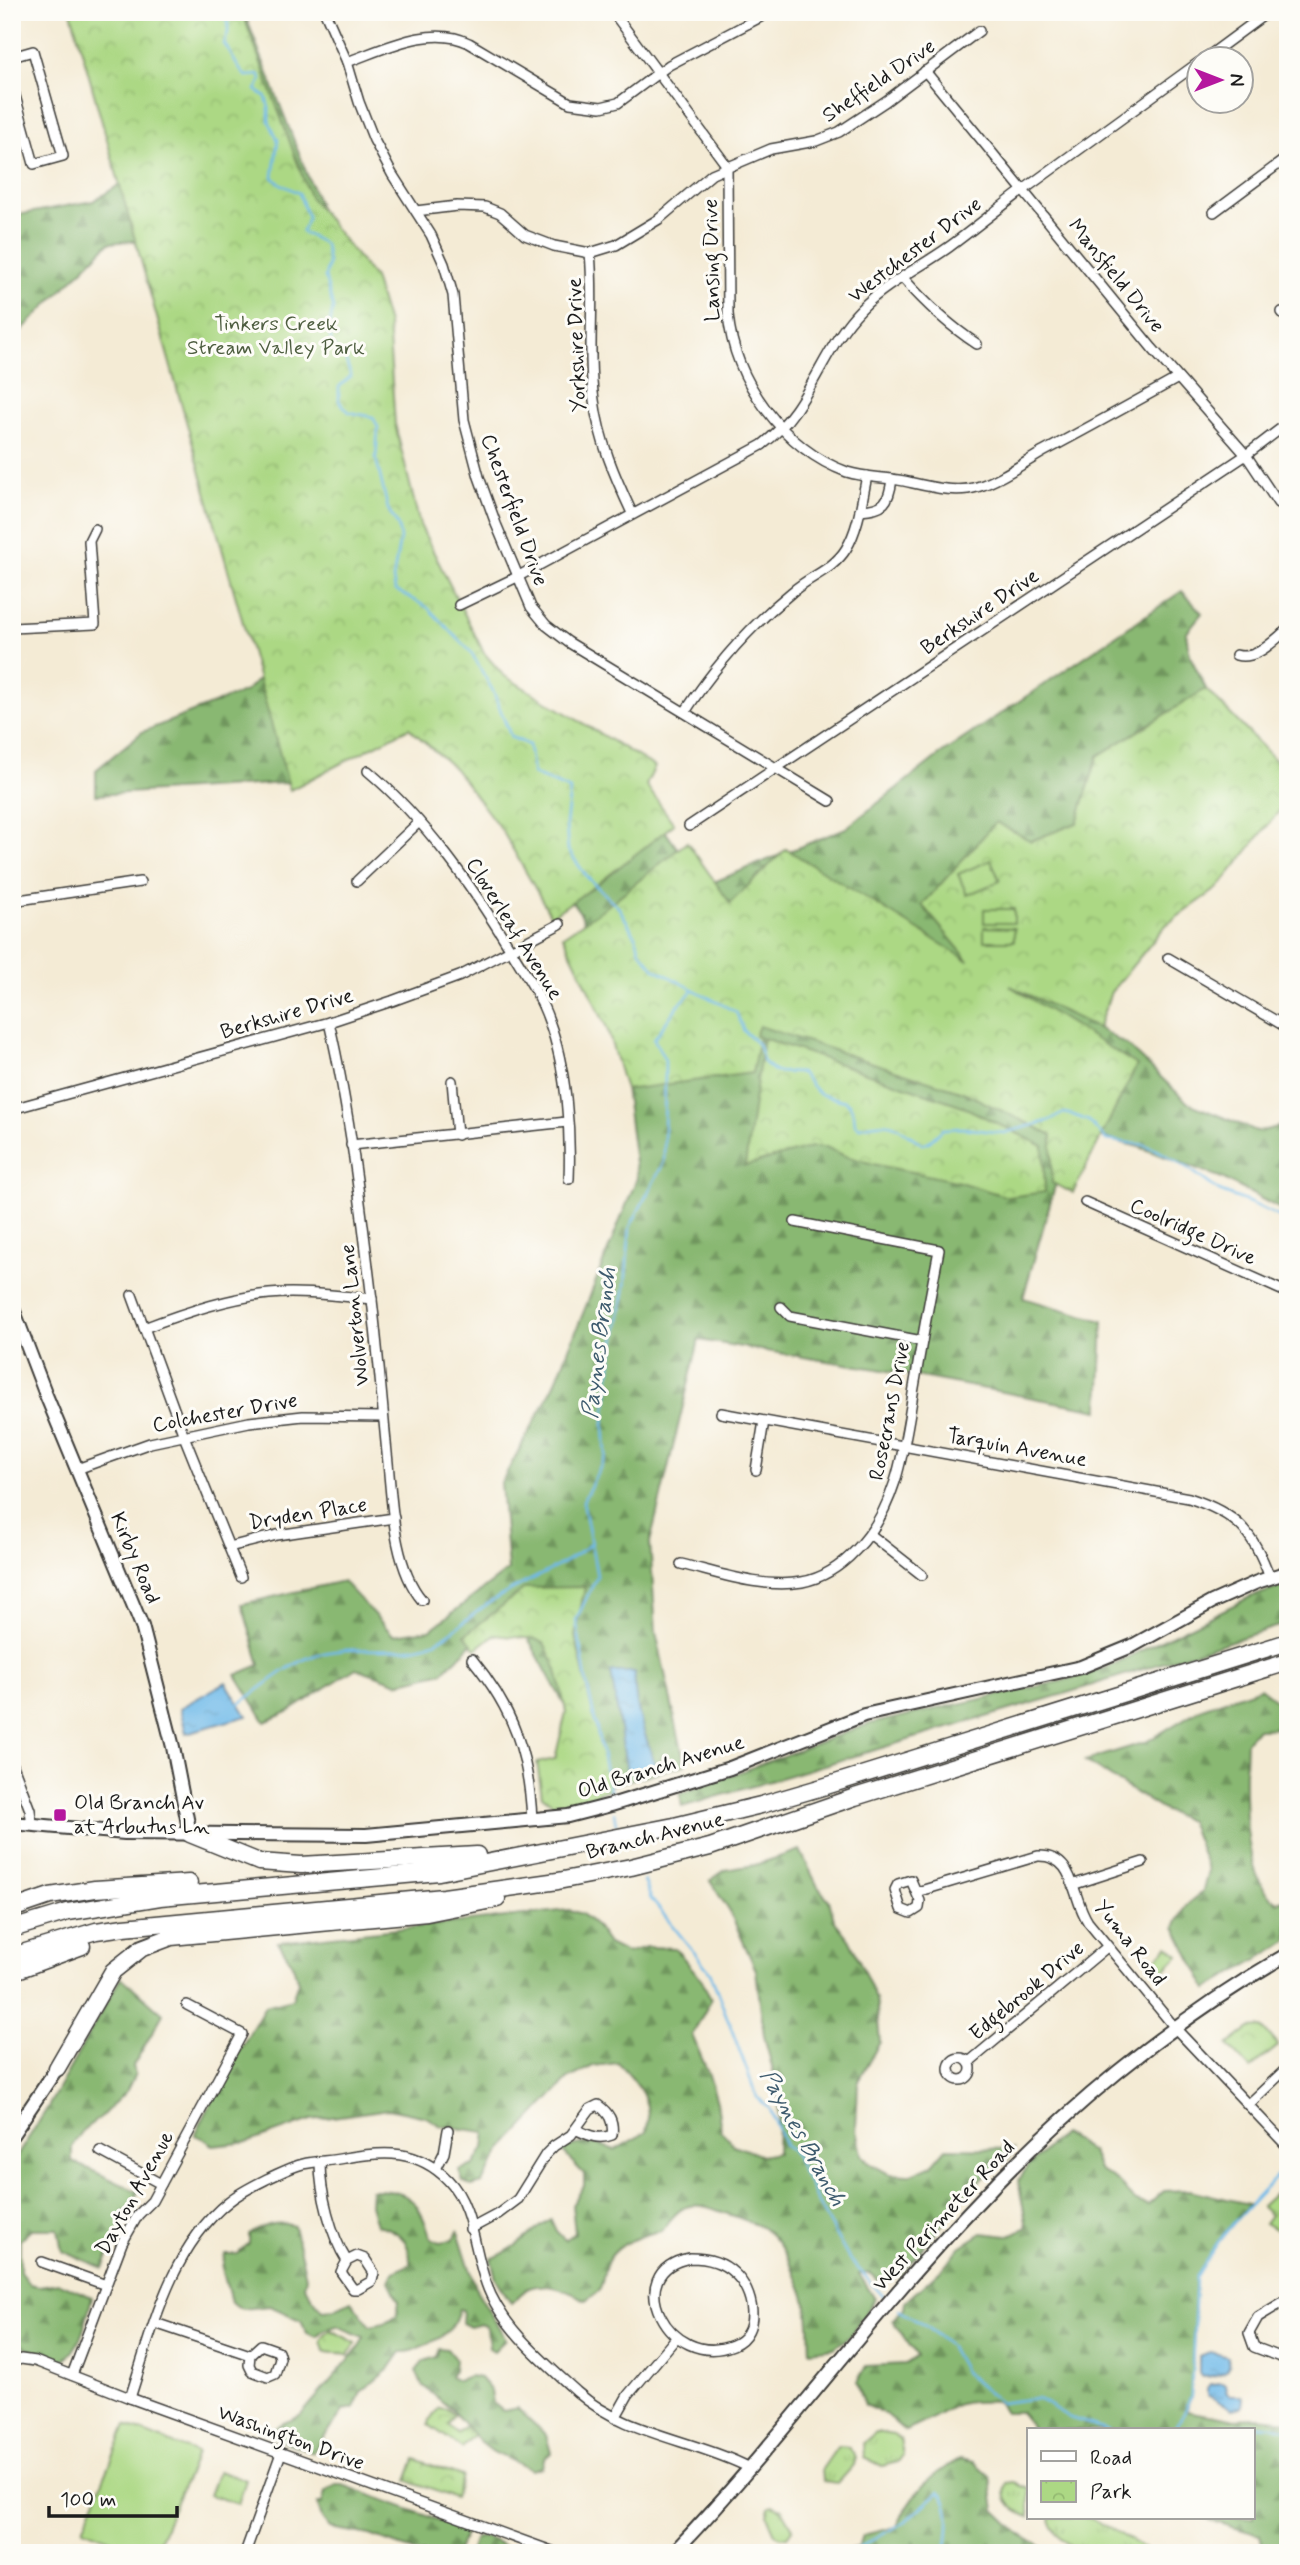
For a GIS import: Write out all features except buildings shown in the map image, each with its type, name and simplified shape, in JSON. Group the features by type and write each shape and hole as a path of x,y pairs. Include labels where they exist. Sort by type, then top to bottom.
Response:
{"highway":[{"name":"Branch Avenue","path":"12,1929 68,1912 140,1899 212,1890 439,1872 674,1826 761,1805 1288,1642"},
{"name":"Branch Avenue","path":"12,1956 96,1931 153,1923 433,1898 558,1881 631,1867 710,1847 855,1797 1288,1662"},
{"path":"190,1835 259,1863 301,1866 553,1849"},
{"path":"57,2068 113,1971 142,1948 170,1937 427,1913 563,1886 631,1867"},
{"path":"12,1909 50,1896 95,1889 194,1883 289,1884"},
{"path":"12,1972 153,1923"}],"main road":[{"name":"Kirby Road","path":"12,1306 142,1626 173,1747 190,1835"},
{"name":"Old Branch Avenue","path":"12,1823 125,1833 366,1835 532,1821 592,1810 757,1758 864,1715 1082,1667 1132,1646 1212,1602 1288,1572"},
{"name":"West Perimeter Road","path":"673,2553 750,2468 986,2193 1068,2116 1175,2029 1245,1980 1288,1954"},
{"path":"12,2135 57,2068"}],"street":[{"name":"Chesterfield Drive","path":"325,12 347,62 374,141 438,248 450,281 456,317 459,383 464,420 479,477 531,607 556,634 830,801"},
{"path":"613,12 727,166"},
{"path":"347,62 425,37 453,37 477,48 570,103 591,107 618,103 669,65 770,12"},
{"path":"1222,46 1268,12"},
{"name":"Sheffield Drive","path":"590,253 616,245 638,233 659,219 712,174 727,166 771,149 816,141 839,132 886,102 979,31"},
{"path":"12,57 33,51 63,156 34,164 15,105 12,85"},
{"name":"Mansfield Drive","path":"926,71 1178,378 1246,455 1278,503"},
{"name":"Westchester Drive","path":"459,605 517,577 755,449 781,429 808,393 845,327 874,297 948,247 1184,74"},
{"path":"1214,212 1288,157"},
{"name":"Lansing Drive","path":"727,166 729,324 743,367 768,412 781,429 824,462 850,473 950,489 981,486 1178,378"},
{"path":"416,211 457,206 485,207 500,213 525,235 562,248 590,253"},
{"name":"Yorkshire Drive","path":"590,253 593,398 610,464 632,513"},
{"path":"903,278 952,328 977,344"},
{"name":"Berkshire Drive","path":"689,826 1246,455 1288,423"},
{"path":"685,712 717,666 754,625 792,592 840,557 852,538 867,476"},
{"path":"860,510 873,509 884,503 889,495 892,479"},
{"path":"12,628 94,624 89,541 96,529"},
{"path":"1236,656 1254,655 1288,629"},
{"name":"Cloverleaf Avenue","path":"368,771 419,822 461,873 533,986 549,1021 558,1055 570,1149 569,1179"},
{"path":"357,881 419,822"},
{"path":"12,901 140,882"},
{"name":"Berkshire Drive","path":"12,1109 330,1022 448,981 560,924"},
{"path":"1168,958 1288,1028"},
{"name":"Wolverton Lane","path":"330,1022 352,1145 372,1299 394,1518 405,1569 410,1583 422,1600"},
{"path":"452,1081 457,1135"},
{"path":"352,1145 567,1122"},
{"name":"Coolridge Drive","path":"1085,1202 1288,1293"},
{"name":"Rosecrans Drive","path":"681,1564 753,1581 781,1584 814,1579 835,1569 871,1535 890,1498 904,1445 939,1250 795,1222"},
{"path":"144,1328 257,1296 292,1293 372,1299"},
{"path":"132,1295 184,1436 242,1577"},
{"path":"781,1307 790,1316 922,1341"},
{"name":"Tarquin Avenue","path":"720,1413 1173,1493 1198,1501 1224,1514 1244,1529 1260,1552 1270,1578"},
{"name":"Colchester Drive","path":"77,1469 150,1443 281,1417 383,1417"},
{"path":"756,1470 764,1421"},
{"name":"Dryden Place","path":"229,1547 277,1535 394,1518"},
{"path":"871,1535 922,1575"},
{"path":"472,1659 496,1692 519,1736 530,1783 532,1821"},
{"path":"12,1763 30,1811 32,1825"},
{"name":"Yuma Road","path":"917,1892 1038,1856 1060,1860 1083,1915 1107,1947 1175,2029 1288,2147"},
{"path":"1072,1885 1143,1862"},
{"name":"Edgebrook Drive","path":"969,2062 1107,1947"},
{"name":"Dayton Avenue","path":"72,2375 130,2228 140,2212 152,2201 242,2034 187,2005"},
{"path":"1248,2105 1288,2067"},
{"path":"436,2169 444,2153 448,2130"},
{"path":"470,2229 498,2214 518,2199 546,2154 577,2130"},
{"path":"100,2151 161,2184"},
{"path":"130,2398 155,2323 182,2259 195,2236 220,2209 237,2195 304,2164 392,2152 417,2157 436,2169 456,2190 465,2208 486,2285 503,2316 523,2340 570,2385 615,2418 725,2456 750,2468"},
{"path":"320,2163 328,2216 347,2261"},
{"path":"701,2258 722,2264 736,2273 750,2298 752,2315 746,2337 724,2349 708,2350 676,2339 663,2320 656,2300 657,2279 663,2269 680,2259 701,2258"},
{"path":"41,2262 106,2285"},
{"path":"1288,2299 1258,2317 1249,2333 1254,2347 1288,2360"},
{"path":"155,2323 250,2355"},
{"path":"615,2418 628,2395 676,2339"},
{"name":"Washington Drive","path":"13,2361 28,2359 557,2553"},
{"path":"245,2553 281,2453"}],"green space":[{"name":"Tinkers Creek Stream Valley Park","path":"71,12 242,12 310,197 374,278 388,324 395,424 420,525 484,653 503,675 655,767 646,785 674,824 595,886 551,916 503,832 455,769 409,728 290,790"},
{"path":"83,12 244,12 317,200 366,352 426,581 473,659 641,797 704,886 846,828 938,756 1182,591 1202,613 1186,633 1190,656 1206,689 1098,756 1077,823 1031,841 977,970 1098,1028 1128,1046 1188,1103 1259,1132 1288,1124 1288,1213 1222,1178 1139,1147 1071,1130 1023,1298 1103,1321 1099,1410 877,1369 699,1340 650,1542 656,1632 685,1765 592,1790 568,1711 523,1629 485,1631 443,1672 398,1683 356,1668 290,1711 265,1722 236,1675 260,1665 242,1604 343,1581 393,1635 430,1630 508,1570 501,1483 554,1386 637,1178 616,1019 581,914 499,802 395,715 286,783 96,795 96,770 142,732 246,691 268,670 178,237 109,243 20,332 12,335 12,216 93,201 124,182"},
{"path":"1206,689 1288,773 1288,800 1218,888 1166,925 1111,992 1098,1028 1010,986 1137,1065 1073,1193 1052,1183 1052,1135 963,1092 759,1026 755,1036 759,1038 752,1073 625,1090 607,1028 563,936 606,907 687,842 730,903 786,849 969,961 922,905 996,822 1031,841 1077,823 1098,756"},
{"path":"991,860 1000,881 967,895 958,874"},
{"path":"984,909 1014,909 1014,923 984,923"},
{"path":"984,927 1014,928 1014,941 984,941"},
{"path":"763,1038 960,1105 1043,1146 1045,1192 1008,1197 956,1181 877,1165 845,1156 826,1147 812,1147 745,1166"},
{"path":"1288,1585 1288,1623 1077,1690 682,1807 680,1794 869,1724 1062,1681 1108,1667 1250,1597"},
{"path":"585,1587 575,1636 610,1789 598,1792 599,1798 554,1805 542,1796 537,1763 555,1759 566,1712 557,1670 544,1643 535,1639 494,1635 476,1649 465,1635 525,1588"},
{"path":"1260,1688 1278,1702 1288,1699 1288,1728 1257,1729 1246,1742 1247,1829 1257,1874 1266,1891 1278,1902 1288,1898 1288,1941 1207,1989 1175,1927 1186,1905 1203,1891 1208,1870 1189,1821 1163,1810 1085,1761 1146,1742 1202,1708"},
{"path":"800,1850 818,1887 829,1900 834,1920 851,1942 876,1999 880,2042 858,2081 856,2130 861,2154 869,2163 889,2174 909,2175 932,2165 946,2148 1013,2149 1009,2158 967,2191 902,2273 886,2282 869,2273 859,2274 875,2299 850,2336 834,2348 810,2351 809,2319 803,2293 786,2256 771,2235 748,2221 709,2207 686,2207 674,2216 662,2231 640,2237 619,2248 606,2265 598,2291 586,2300 559,2288 536,2286 529,2288 511,2303 496,2278 491,2259 508,2251 551,2220 556,2231 565,2240 575,2233 572,2205 584,2186 584,2174 562,2151 589,2143 615,2150 646,2132 646,2103 638,2086 618,2063 593,2066 568,2079 502,2149 482,2183 471,2186 463,2181 459,2170 474,2165 484,2148 486,2132 441,2126 426,2117 389,2109 311,2120 249,2142 213,2146 195,2135 265,2006 292,1999 298,1982 292,1963 278,1942 569,1910 582,1914 595,1925 608,1944 626,1953 647,1947 675,1948 702,1980 711,2000 692,2035 709,2075 717,2102 721,2131 734,2145 761,2156 777,2153 779,2095 764,2035 756,1970 730,1912 710,1881 725,1870 755,1865"},
{"path":"1168,1946 1179,1955 1162,1972 1152,1963"},
{"path":"121,1977 163,2014 133,2066 135,2074 127,2090 101,2117 84,2129 72,2146 72,2161 138,2192 103,2268 62,2251 58,2229 32,2229 20,2240 20,2272 29,2284 39,2286 59,2283 92,2297 80,2340 64,2360 12,2341 12,2164 48,2107"},
{"path":"1262,2027 1278,2046 1250,2069 1228,2045 1250,2028"},
{"path":"1062,2134 1092,2153 1100,2171 1120,2183 1133,2200 1148,2205 1164,2191 1189,2190 1249,2204 1218,2242 1196,2277 1191,2396 1185,2411 1231,2419 1288,2421 1288,2553 1264,2553 1260,2535 1209,2520 1254,2520 1254,2428 1031,2428 1020,2412 1005,2412 998,2402 982,2402 954,2406 905,2431 884,2413 865,2405 857,2382 866,2366 906,2364 917,2356 892,2320 904,2309 905,2302 946,2265 960,2247 982,2233 1008,2236 1027,2227 1018,2180 1029,2165"},
{"path":"371,2190 396,2192 412,2201 418,2207 431,2239 441,2242 452,2240 458,2231 477,2291 506,2339 494,2351 489,2348 487,2327 481,2324 470,2327 462,2323 463,2310 459,2309 454,2322 444,2335 414,2350 401,2352 389,2369 361,2392 354,2408 344,2410 313,2452 276,2439 269,2432 301,2415 358,2349 364,2337 337,2326 324,2330 317,2337 307,2333 301,2320 270,2306 242,2309 231,2302 222,2268 225,2254 238,2254 249,2243 249,2235 266,2226 282,2223 294,2226 306,2277 304,2286 322,2310 335,2309 351,2301 370,2326 385,2323 397,2315 399,2301 389,2281 393,2273 410,2264 410,2256 402,2237 376,2225 370,2205"},
{"path":"1274,2194 1281,2200 1279,2205 1288,2211 1288,2237 1265,2223 1271,2215 1261,2206"},
{"path":"331,2330 356,2343 349,2355 324,2351 321,2341"},
{"path":"439,2348 447,2349 455,2359 450,2377 457,2381 469,2376 480,2378 491,2391 493,2403 503,2411 517,2408 546,2435 551,2453 544,2459 542,2467 531,2470 493,2452 480,2442 452,2410 422,2385 416,2371 424,2361 436,2357"},
{"path":"439,2408 447,2409 454,2415 448,2425 457,2433 465,2426 474,2436 462,2448 429,2425 430,2419"},
{"path":"126,2425 197,2453 154,2553 145,2553 83,2529"},
{"path":"876,2432 900,2439 903,2455 898,2462 882,2466 864,2457 863,2443"},
{"path":"838,2446 849,2447 856,2457 854,2465 838,2483 823,2481 822,2469"},
{"path":"415,2459 462,2476 455,2498 407,2481"},
{"path":"960,2459 974,2462 990,2476 995,2510 1020,2534 1051,2553 839,2553 859,2547 863,2535 896,2527 922,2487"},
{"path":"218,2471 246,2480 238,2504 209,2495"},
{"path":"1014,2482 1027,2487 1027,2516 1018,2512 1007,2500 1007,2483"},
{"path":"336,2485 343,2485 463,2529 465,2534 456,2553 419,2553 370,2535 330,2528 322,2518 318,2504 322,2504 325,2492"},
{"path":"772,2505 782,2509 793,2528 787,2536 775,2534 767,2515"},
{"path":"1095,2520 1153,2553 1081,2553 1061,2538 1051,2522"},
{"path":"485,2537 521,2553 470,2553 475,2538"}],"water":[{"path":"611,1672 635,1672 638,1709 656,1769 627,1773"},
{"path":"226,1682 247,1716 186,1733 180,1708"},
{"path":"1211,2352 1228,2357 1229,2367 1223,2373 1203,2377 1199,2373 1199,2356"},
{"path":"1222,2383 1229,2395 1240,2395 1243,2398 1242,2407 1232,2409 1207,2395 1210,2384"}],"waterway":[{"path":"216,12 228,21 224,44 239,69 246,76 260,75 261,81 256,90 266,97 269,121 278,140 273,177 299,193 308,218 302,232 325,244 328,264 325,277 333,308 330,324 331,344 345,358 351,376 339,387 339,401 349,412 373,417 378,427 376,459 388,509 398,526 400,538 393,579 395,590 427,607 471,652 493,691 511,737 529,745 533,774 570,790 566,824 568,850 587,877 619,908 636,937 640,951 655,969 736,1012 744,1031 758,1044 764,1062 775,1072 801,1073 819,1094 845,1101 850,1105 855,1124 859,1127 894,1125 923,1144 943,1129 963,1128 1004,1133 1048,1121 1064,1113 1089,1121 1106,1140 1145,1145 1159,1151 1219,1191 1288,1221"},
{"name":"Paynes Branch","path":"611,1794 576,1620 597,1576 583,1501 606,1456 604,1424 611,1363 625,1286 630,1227 664,1162 665,1060 654,1039 693,990"},
{"path":"239,1704 283,1672 310,1657 340,1650 402,1649 439,1640 489,1603 566,1561 590,1544"},
{"name":"Paynes Branch","path":"614,1813 616,1824"},
{"name":"Paynes Branch","path":"644,1880 651,1899 710,1972 757,2097 770,2109 785,2146 794,2153 848,2257 883,2296"},
{"path":"1176,2428 1191,2396 1196,2277 1218,2242 1282,2171"},
{"name":"Paynes Branch","path":"899,2310 930,2329 949,2345 964,2372 1000,2403 1037,2398 1070,2418 1102,2428"},
{"name":"Paynes Branch","path":"1220,2428 1248,2425 1288,2429"},
{"path":"851,2553 906,2521 939,2492 949,2512 946,2553"}],"place":[{"name":"Old Branch Av at Arbutus Ln","path":"60,1815"}]}
